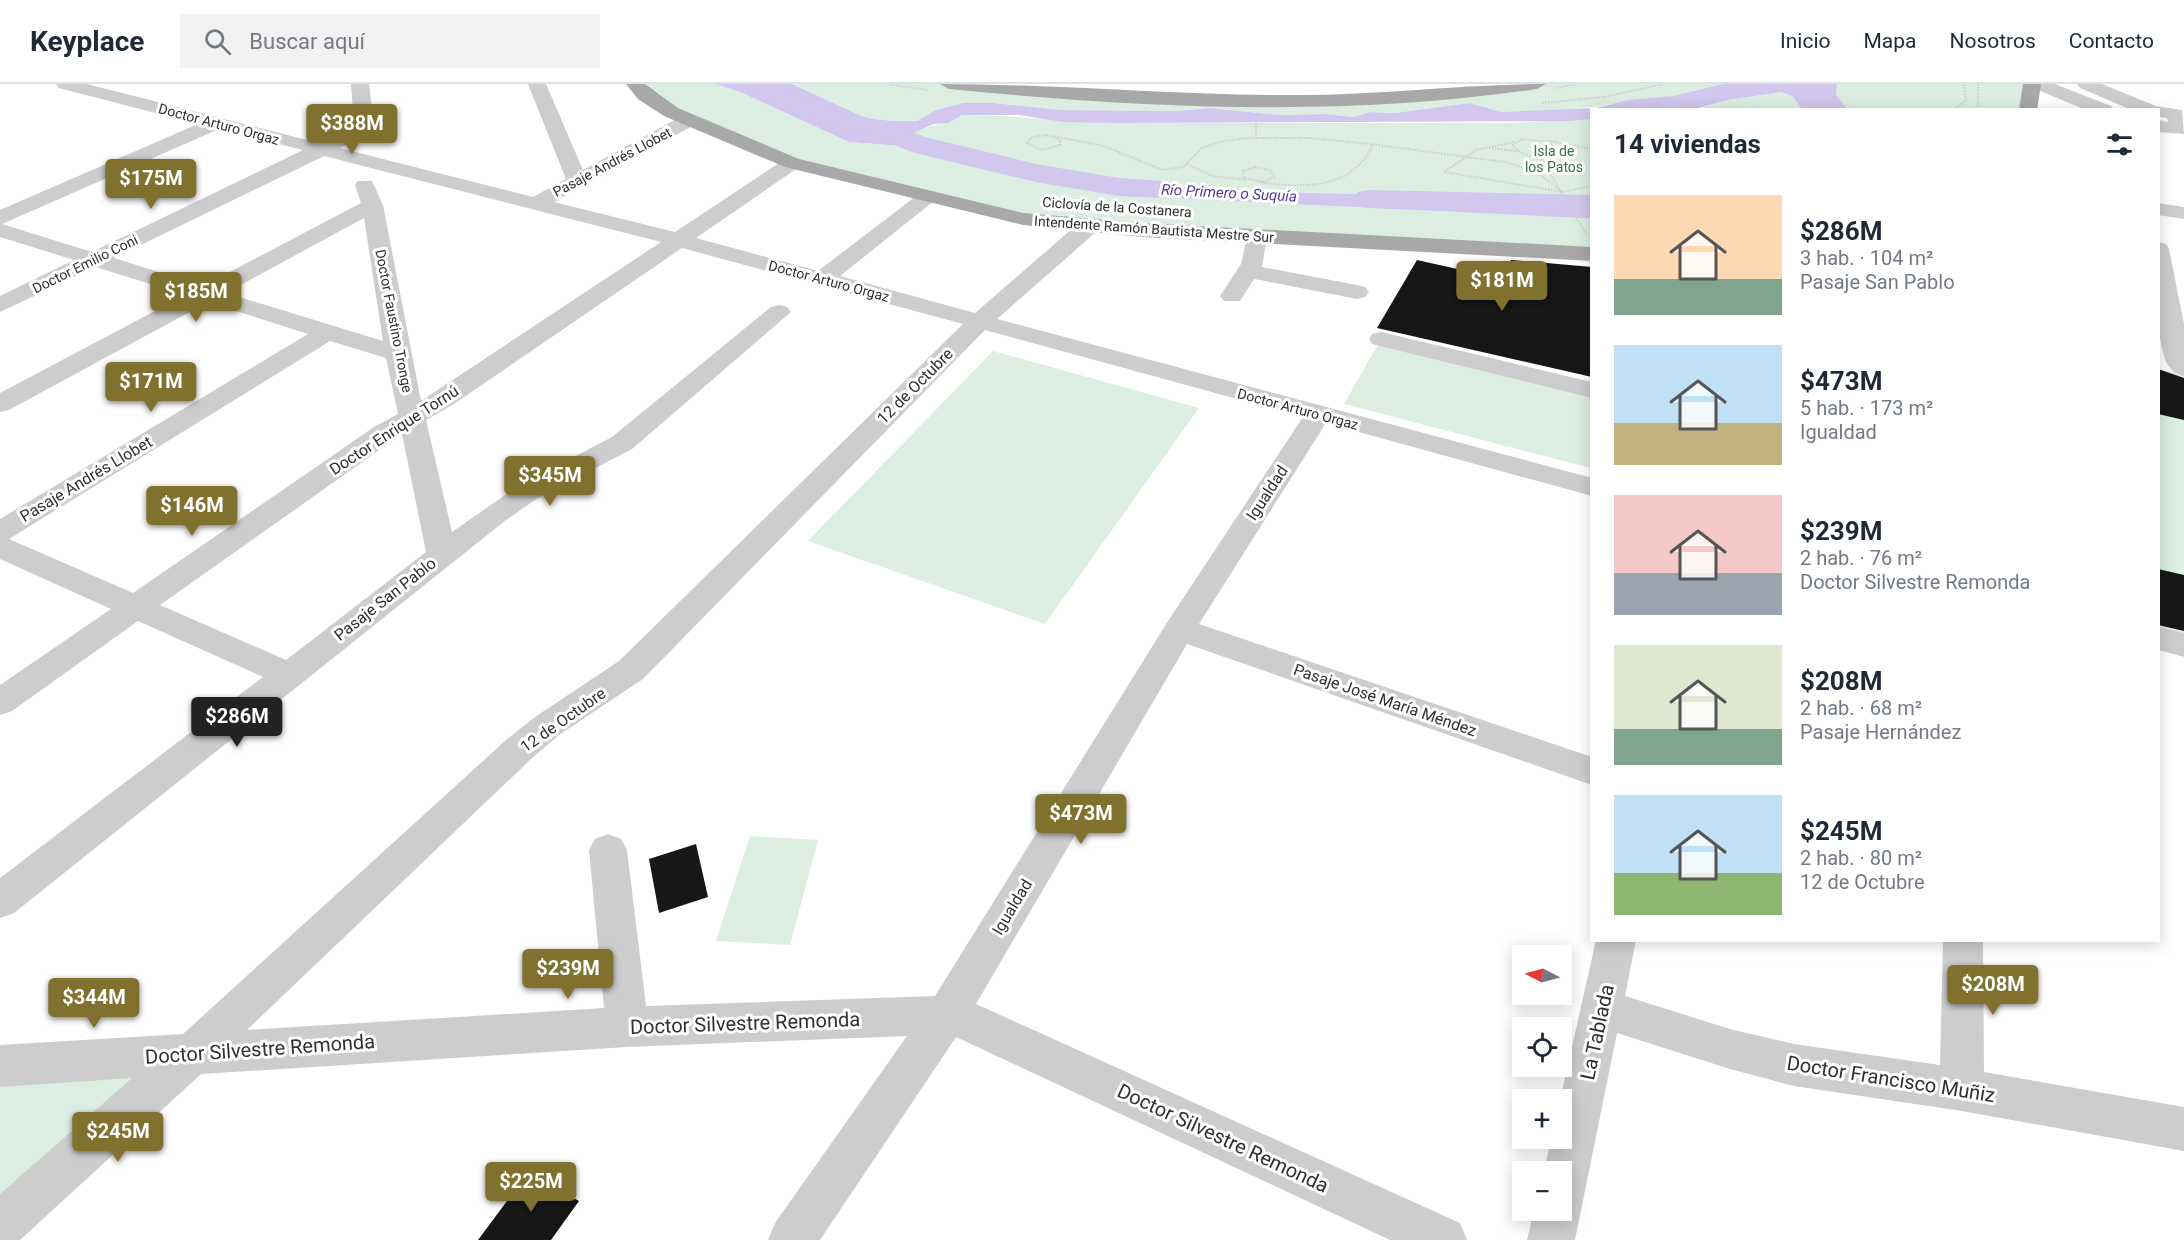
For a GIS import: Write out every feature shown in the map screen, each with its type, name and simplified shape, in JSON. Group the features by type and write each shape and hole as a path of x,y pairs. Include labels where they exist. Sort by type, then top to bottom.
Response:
{"main road":[{"name":"Intendente Ramón Bautista Mestre Sur","path":"635,84 645,95 689,120 792,163 1023,219 1088,227 1256,237 1589,246"},
{"path":"949,84 1275,102 1430,96 1537,84"},
{"path":"2028,108 2032,84"}],"street":[{"name":"Doctor Arturo Orgaz","path":"65,84 679,240 1318,415 1590,486"},
{"name":"Doctor Emilio Coni","path":"0,305 363,127 360,84"},
{"path":"537,84 577,180"},
{"path":"2039,84 2099,108"},
{"path":"2086,84 2120,90 2147,108"},
{"path":"2160,111 2175,114 2181,131"},
{"name":"Pasaje Andrés Llobet","path":"535,204 689,120"},
{"path":"0,218 216,123"},
{"path":"2160,126 2181,131"},
{"name":"Doctor Faustino Tronge","path":"358,160 372,205 398,354 442,554"},
{"name":"Doctor Enrique Tornú","path":"0,702 384,433 445,398 792,163"},
{"path":"822,279 927,197"},
{"path":"0,404 372,205"},
{"path":"2160,209 2184,213"},
{"name":"12 de Octubre","path":"0,1226 193,1053 518,750 547,726 631,670 979,322 1088,227"},
{"path":"0,230 398,354"},
{"path":"1232,296 1252,264 1256,237"},
{"path":"2160,259 2179,362 2184,368"},
{"path":"1248,271 1357,292"},
{"name":"Pasaje San Pablo","path":"0,901 442,554 528,492 636,433 779,312"},
{"name":"Pasaje Andrés Llobet","path":"0,532 326,333"},
{"path":"1381,339 1590,390"},
{"name":"Igualdad","path":"792,1240 947,1015 1179,629 1318,415"},
{"path":"0,547 289,675"},
{"name":"Pasaje José María Méndez","path":"1179,629 1590,770"},
{"path":"2160,639 2184,645"},
{"path":"608,850 627,1027"},
{"name":"La Tablada","path":"1569,1161 1616,942"},
{"path":"1962,1090 1963,942"},
{"name":"Doctor Francisco Muñiz","path":"1603,1009 1730,1049 1794,1065 1962,1090 2184,1129"},
{"name":"Doctor Silvestre Remonda","path":"0,1066 627,1027 947,1015 969,1021 1443,1240"},
{"path":"1551,1240 1555,1221"}],"path":[{"path":"1537,104 1604,97 1664,84"},
{"path":"1958,108 1964,105 1967,99 1964,84"},
{"path":"1978,84 1978,108"},
{"path":"1052,136 1061,142 1052,149 1035,149 1027,143 1032,137 1052,136 1106,147 1158,171 1178,170 1202,148 1256,137 1373,144 1463,153 1488,157 1535,171 1562,192"},
{"path":"1536,139 1551,144 1553,152"},
{"path":"1590,149 1536,139 1482,147 1463,153 1444,172 1562,192 1590,186"},
{"path":"1514,142 1513,147 1518,152"},
{"path":"1187,164 1212,176 1303,185 1326,183 1348,175 1362,164 1373,144"},
{"path":"1482,147 1540,156 1576,146"},
{"path":"1540,156 1562,192 1589,246"},
{"path":"1248,180 1242,173 1250,168 1265,168 1275,174 1273,179 1258,182"}],"green space":[{"path":"635,84 716,84 740,92 849,142 901,146 1015,175 1123,196 1590,218 1590,254 1088,227 809,168 736,141"},
{"path":"792,84 949,84 1007,90 1256,102 1512,88 1537,84 1723,84 1673,96 1559,111 1501,112 1470,103 1394,113 1370,112 1353,117 1326,114 1280,115 1210,108 1177,111 1061,110 993,103 936,110 917,121 897,121 868,119"},
{"path":"1837,84 2032,84 2028,108 1846,108 1836,94"},
{"path":"1781,92 1792,96 1801,108 1702,108 1728,100"},
{"name":"Isla de los Patos","path":"962,115 1117,123 1509,123 1590,119 1590,198 1499,200 1459,194 1440,203 1429,196 1243,191 1073,181 1047,176 969,149 928,148 917,142 910,133"},
{"path":"1381,339 1590,390 1590,468 1344,404"},
{"path":"993,351 1199,408 1045,624 808,541"},
{"path":"2160,369 2184,374 2184,635 2160,628"},
{"path":"750,836 818,840 790,945 716,941"},
{"path":"152,1068 0,1210 0,1087"}],"water":[{"path":"716,84 792,84 868,119 897,121 917,121 936,110 964,103 993,103 1061,110 1177,111 1210,108 1280,115 1326,114 1353,117 1370,112 1394,113 1470,103 1501,112 1590,108 1590,119 1568,121 1117,123 1063,122 1019,115 962,115 948,123 934,124 910,134 917,142 928,148 969,149 1047,176 1073,181 1242,191 1429,196 1440,203 1459,194 1499,200 1590,198 1590,218 1123,196 1015,175 901,146 849,142 740,92"},
{"path":"1723,84 1837,84 1836,94 1846,108 1801,108 1792,96 1781,92 1728,100 1699,108 1596,108 1629,100 1673,96"}],"building":[{"path":"1417,260 1502,279 1511,260 1590,267 1590,377 1377,328"},
{"path":"2160,370 2184,378 2184,420 2160,414"},
{"path":"2160,569 2184,575 2184,631 2160,625"},
{"path":"696,844 708,897 659,913 649,859"},
{"path":"528,1173 579,1201 551,1240 478,1240"}],"waterway":[{"name":"Río Primero o Suquía","path":"753,84 833,119 873,127 915,144 1036,173 1119,187 1166,189"},
{"name":"Río Primero o Suquía","path":"1369,199 1590,205"}]}
